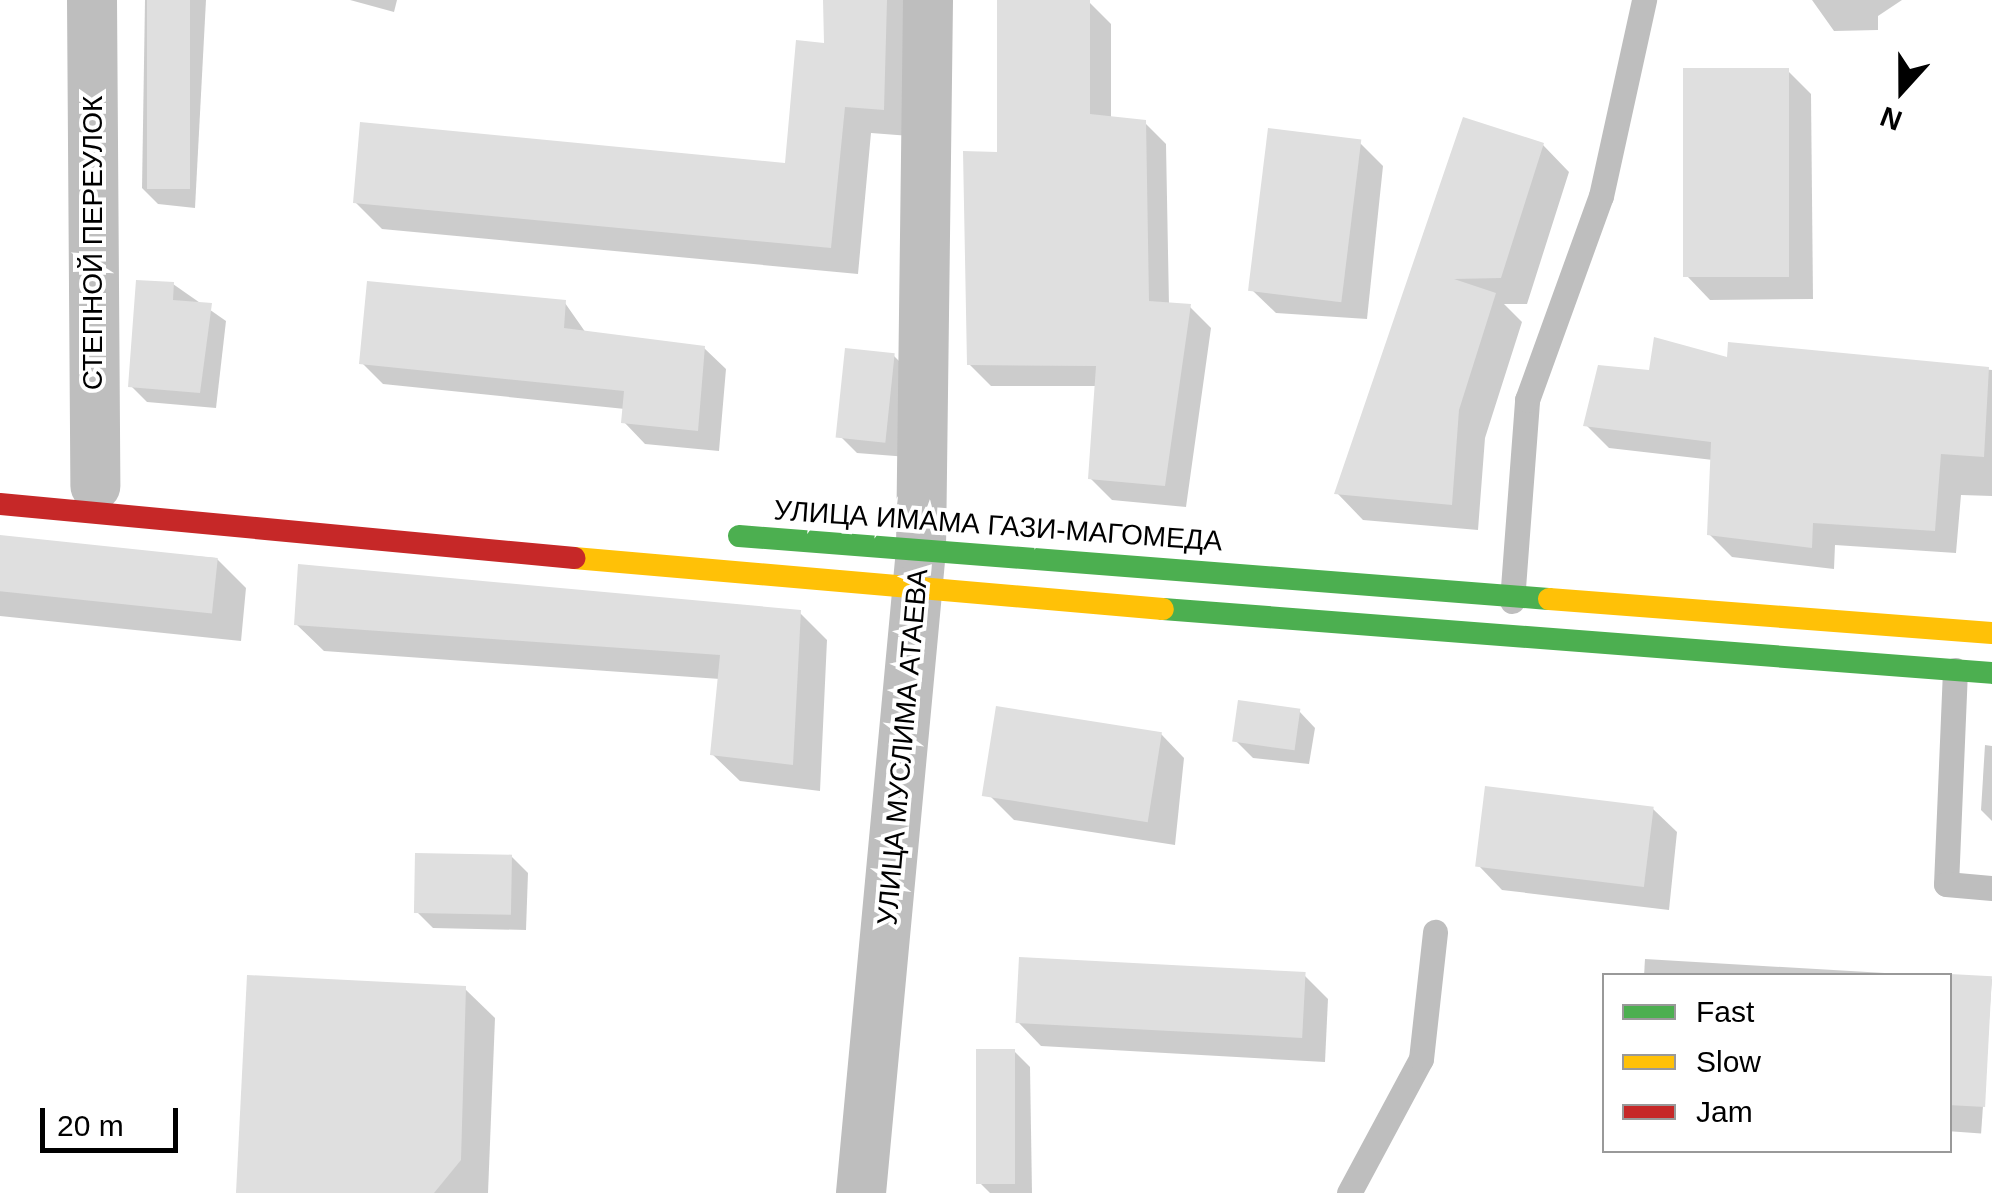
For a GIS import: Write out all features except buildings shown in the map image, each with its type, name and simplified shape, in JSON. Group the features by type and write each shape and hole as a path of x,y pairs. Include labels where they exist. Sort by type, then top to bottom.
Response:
{"main road":[{"path":"0,476 104,487"},
{"path":"0,504 919,570 1506,636 1992,673"},
{"name":"УЛИЦА ИМАМА ГАЗИ-МАГОМЕДА","path":"704,534 919,570 1513,596 1992,633"}],"street":[{"name":"СТЕПНОЙ ПЕРЕУЛОК","path":"92,0 104,487"},
{"name":"УЛИЦА МУСЛИМА АТАЕВА","path":"861,1193 919,570 928,0"}],"lane":[{"path":"1506,636 1513,596 1526,400 1601,196 1644,0"},
{"path":"1956,670 1946,884 1992,888"},
{"path":"1348,1193 1420,1059 1436,932"}],"traffic: fast":[{"path":"739,536 1549,599"},
{"path":"1163,609 1992,673"}],"traffic: slow":[{"path":"574,558 1163,609"},
{"path":"1549,599 1992,633"}],"traffic: jam":[{"path":"0,504 574,558"}]}
